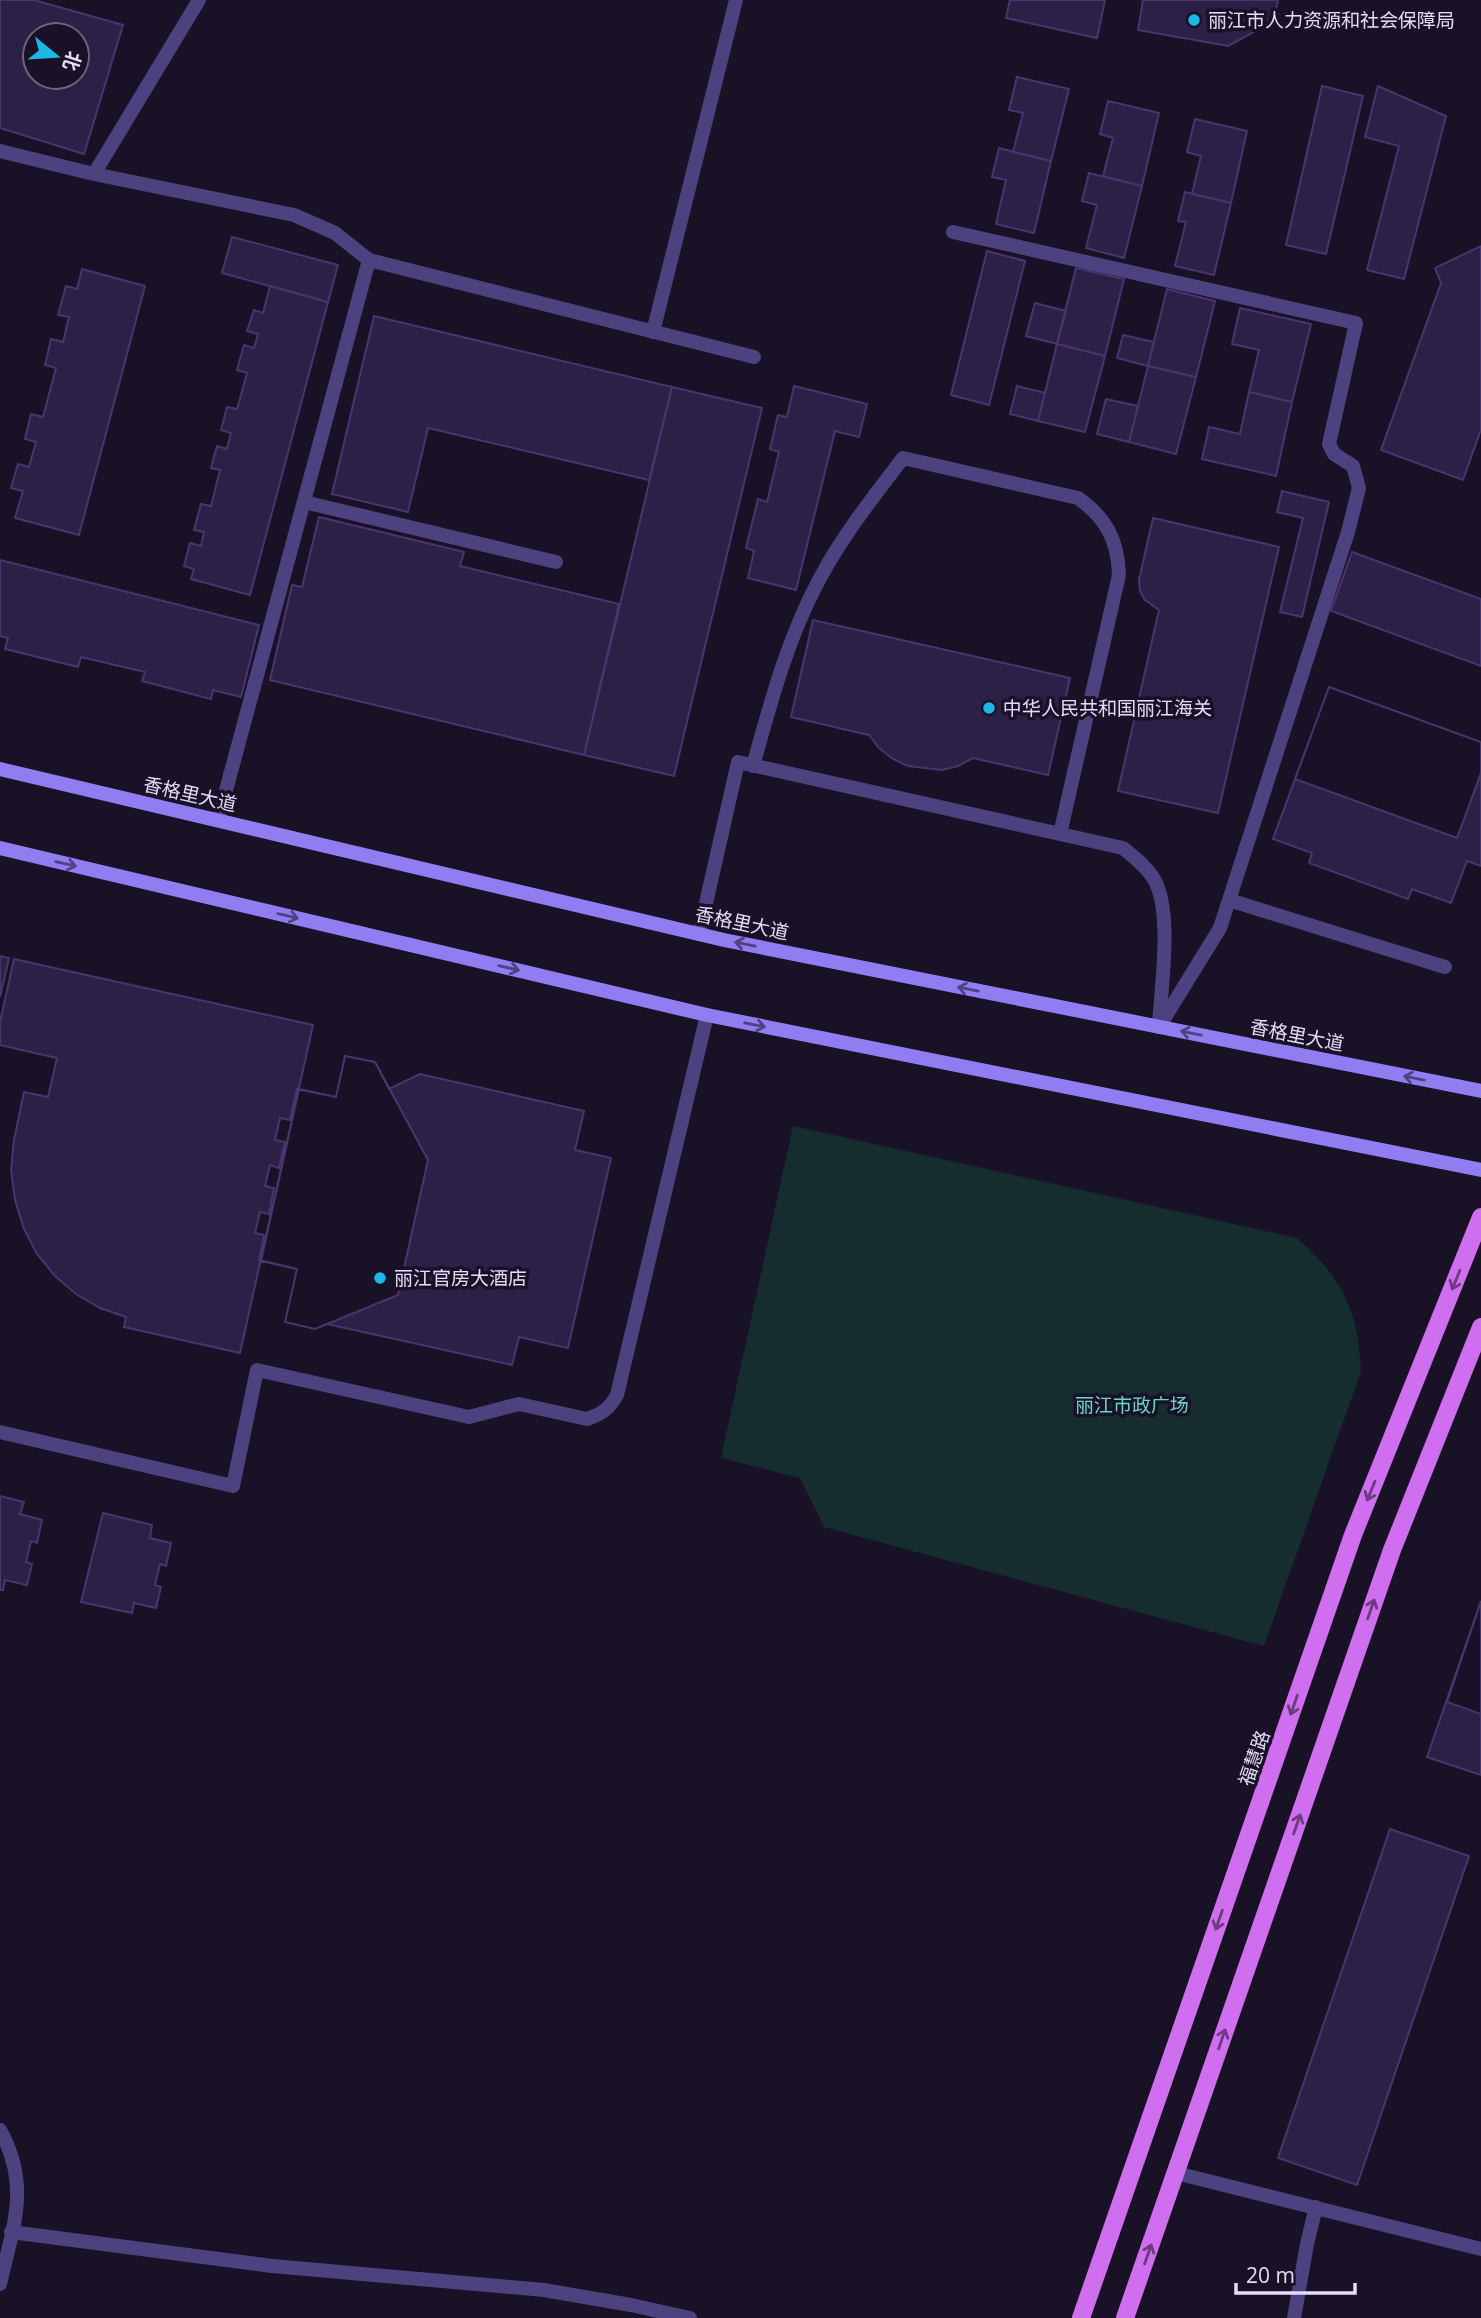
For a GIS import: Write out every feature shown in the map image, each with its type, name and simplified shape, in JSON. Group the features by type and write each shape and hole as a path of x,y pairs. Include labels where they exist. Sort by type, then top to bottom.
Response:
{"main road":[{"name":"香格里大道","path":"0,769 699,934 1481,1091"},
{"path":"0,848 707,1015 1481,1170"},
{"name":"福慧路","path":"1081,2318 1353,1535 1481,1217"},
{"path":"1125,2318 1392,1550 1481,1328"}],"street":[{"path":"94,174 199,0"},
{"path":"653,332 736,0"},
{"path":"0,151 94,174 293,215 335,233 369,260 754,357"},
{"path":"953,232 1356,323 1329,444 1334,454 1353,466 1359,488 1348,533 1220,928 1159,1027"},
{"path":"218,820 369,260"},
{"path":"753,765 779,672 800,618 821,576 868,505 904,458 1078,498 1093,508 1113,537 1119,575 1060,834"},
{"path":"304,502 556,562"},
{"path":"699,934 738,762 753,765 1123,848 1140,862 1153,879 1161,898 1164,918 1159,1027"},
{"path":"1229,900 1445,967"},
{"path":"0,1432 233,1486 257,1370 469,1417 519,1404 587,1419 597,1416 606,1410 617,1395 707,1015"},
{"path":"0,2130 12,2158 19,2200 0,2284"},
{"path":"1176,2173 1481,2249"},
{"path":"1294,2318 1316,2207"},
{"path":"11,2232 272,2266 544,2290 690,2318"}],"green space":[{"name":"丽江市政广场","path":"793,1126 1297,1238 1312,1252 1336,1281 1345,1297 1356,1331 1361,1371 1264,1646 824,1527 800,1478 721,1458"}],"building":[{"path":"0,0 34,0 123,25 84,154 0,128"},
{"path":"1010,0 1105,0 1097,38 1006,18"},
{"path":"1143,0 1278,0 1274,21 1228,46 1138,30"},
{"path":"1017,77 1069,89 1051,161 1013,152 1023,113 1009,110"},
{"path":"1322,86 1363,96 1326,254 1286,245"},
{"path":"1378,86 1446,116 1404,279 1367,270 1399,146 1365,137"},
{"path":"1108,101 1159,113 1142,186 1103,176 1113,138 1100,134"},
{"path":"1195,119 1247,131 1231,203 1192,194 1201,156 1187,152"},
{"path":"999,148 1051,161 1034,233 996,224 1006,180 992,177"},
{"path":"1089,173 1142,186 1124,258 1086,248 1097,205 1082,201"},
{"path":"1185,192 1231,203 1214,275 1175,266 1186,222 1178,221"},
{"path":"232,237 338,265 328,302 222,273"},
{"path":"1481,246 1481,429 1463,480 1381,450 1441,283 1435,268"},
{"path":"987,251 1025,261 989,405 951,395"},
{"path":"1076,268 1124,279 1105,356 1057,344"},
{"path":"82,269 145,286 79,535 15,518 23,491 11,488 18,464 29,467 36,442 25,439 31,414 43,417 56,368 45,365 51,339 63,342 69,317 58,315 66,286 77,289"},
{"path":"270,286 328,302 250,595 191,579 194,569 184,566 190,543 201,546 204,532 194,530 201,504 211,506 220,470 211,468 217,446 227,449 231,433 221,430 227,407 237,409 247,373 237,370 244,345 254,348 258,334 247,331 254,310 263,313"},
{"path":"1167,289 1215,301 1196,377 1148,366"},
{"path":"1035,303 1066,311 1057,344 1026,336"},
{"path":"1240,308 1311,324 1292,402 1249,392 1259,350 1232,344"},
{"path":"374,316 672,387 649,480 428,428 408,512 332,494"},
{"path":"1123,335 1154,342 1148,366 1117,358"},
{"path":"1057,344 1105,356 1085,432 1038,421"},
{"path":"1148,366 1196,377 1176,454 1129,442"},
{"path":"794,386 867,404 859,437 835,431 796,590 748,578 754,551 746,548 758,499 767,502 779,452 770,449 778,415 787,417"},
{"path":"1017,386 1045,393 1038,421 1010,414"},
{"path":"672,387 762,408 674,776 584,755"},
{"path":"1249,392 1292,402 1276,476 1202,459 1209,427 1240,434"},
{"path":"1106,399 1138,406 1129,442 1097,434"},
{"path":"1282,491 1329,502 1302,617 1280,612 1303,518 1277,512"},
{"path":"319,517 464,552 460,566 619,604 584,755 270,680 292,585 302,587"},
{"path":"1153,518 1279,547 1218,813 1118,791 1159,610 1145,600 1140,591 1139,580"},
{"path":"1352,552 1481,599 1481,666 1331,611"},
{"path":"0,560 259,625 241,697 213,690 211,699 142,681 145,672 81,657 78,667 5,649 8,638 0,636"},
{"path":"813,620 1070,678 1048,775 973,758 942,770 908,766 879,748 869,735 791,717"},
{"path":"1329,687 1481,742 1481,866 1467,861 1451,903 1412,889 1408,899 1309,863 1312,853 1273,839"},
{"path":"1329,687 1481,742 1481,773 1457,838 1295,779"},
{"path":"0,956 9,958 0,997"},
{"path":"14,959 313,1025 240,1353 124,1327 126,1317 100,1308 76,1294 55,1276 37,1254 24,1229 15,1200 11,1170 14,1140 24,1092 48,1097 57,1058 0,1045 0,1022"},
{"path":"345,1056 375,1062 389,1089 420,1074 584,1111 575,1150 611,1158 568,1348 519,1337 512,1365 327,1324 315,1329 285,1322 297,1269 261,1261 299,1089 336,1097"},
{"path":"345,1056 375,1062 428,1160 398,1295 315,1329 285,1322 297,1269 259,1260 264,1235 255,1233 260,1212 269,1214 274,1188 265,1186 270,1165 279,1168 285,1142 275,1140 280,1118 290,1120 297,1089 336,1097"},
{"path":"0,1496 24,1502 20,1514 42,1520 37,1543 31,1541 26,1562 32,1564 27,1585 5,1580 3,1590 0,1590"},
{"path":"103,1513 152,1525 150,1538 171,1543 166,1566 160,1564 155,1585 161,1587 156,1608 134,1603 132,1613 81,1602"},
{"path":"1481,1601 1481,1714 1447,1702"},
{"path":"1481,1601 1481,1775 1427,1757"},
{"path":"1390,1829 1469,1856 1357,2185 1278,2158"}],"place":[{"name":"丽江市人力资源和社会保障局","path":"1194,20"},
{"name":"中华人民共和国丽江海关","path":"989,708"},
{"name":"丽江官房大酒店","path":"380,1278"}]}
